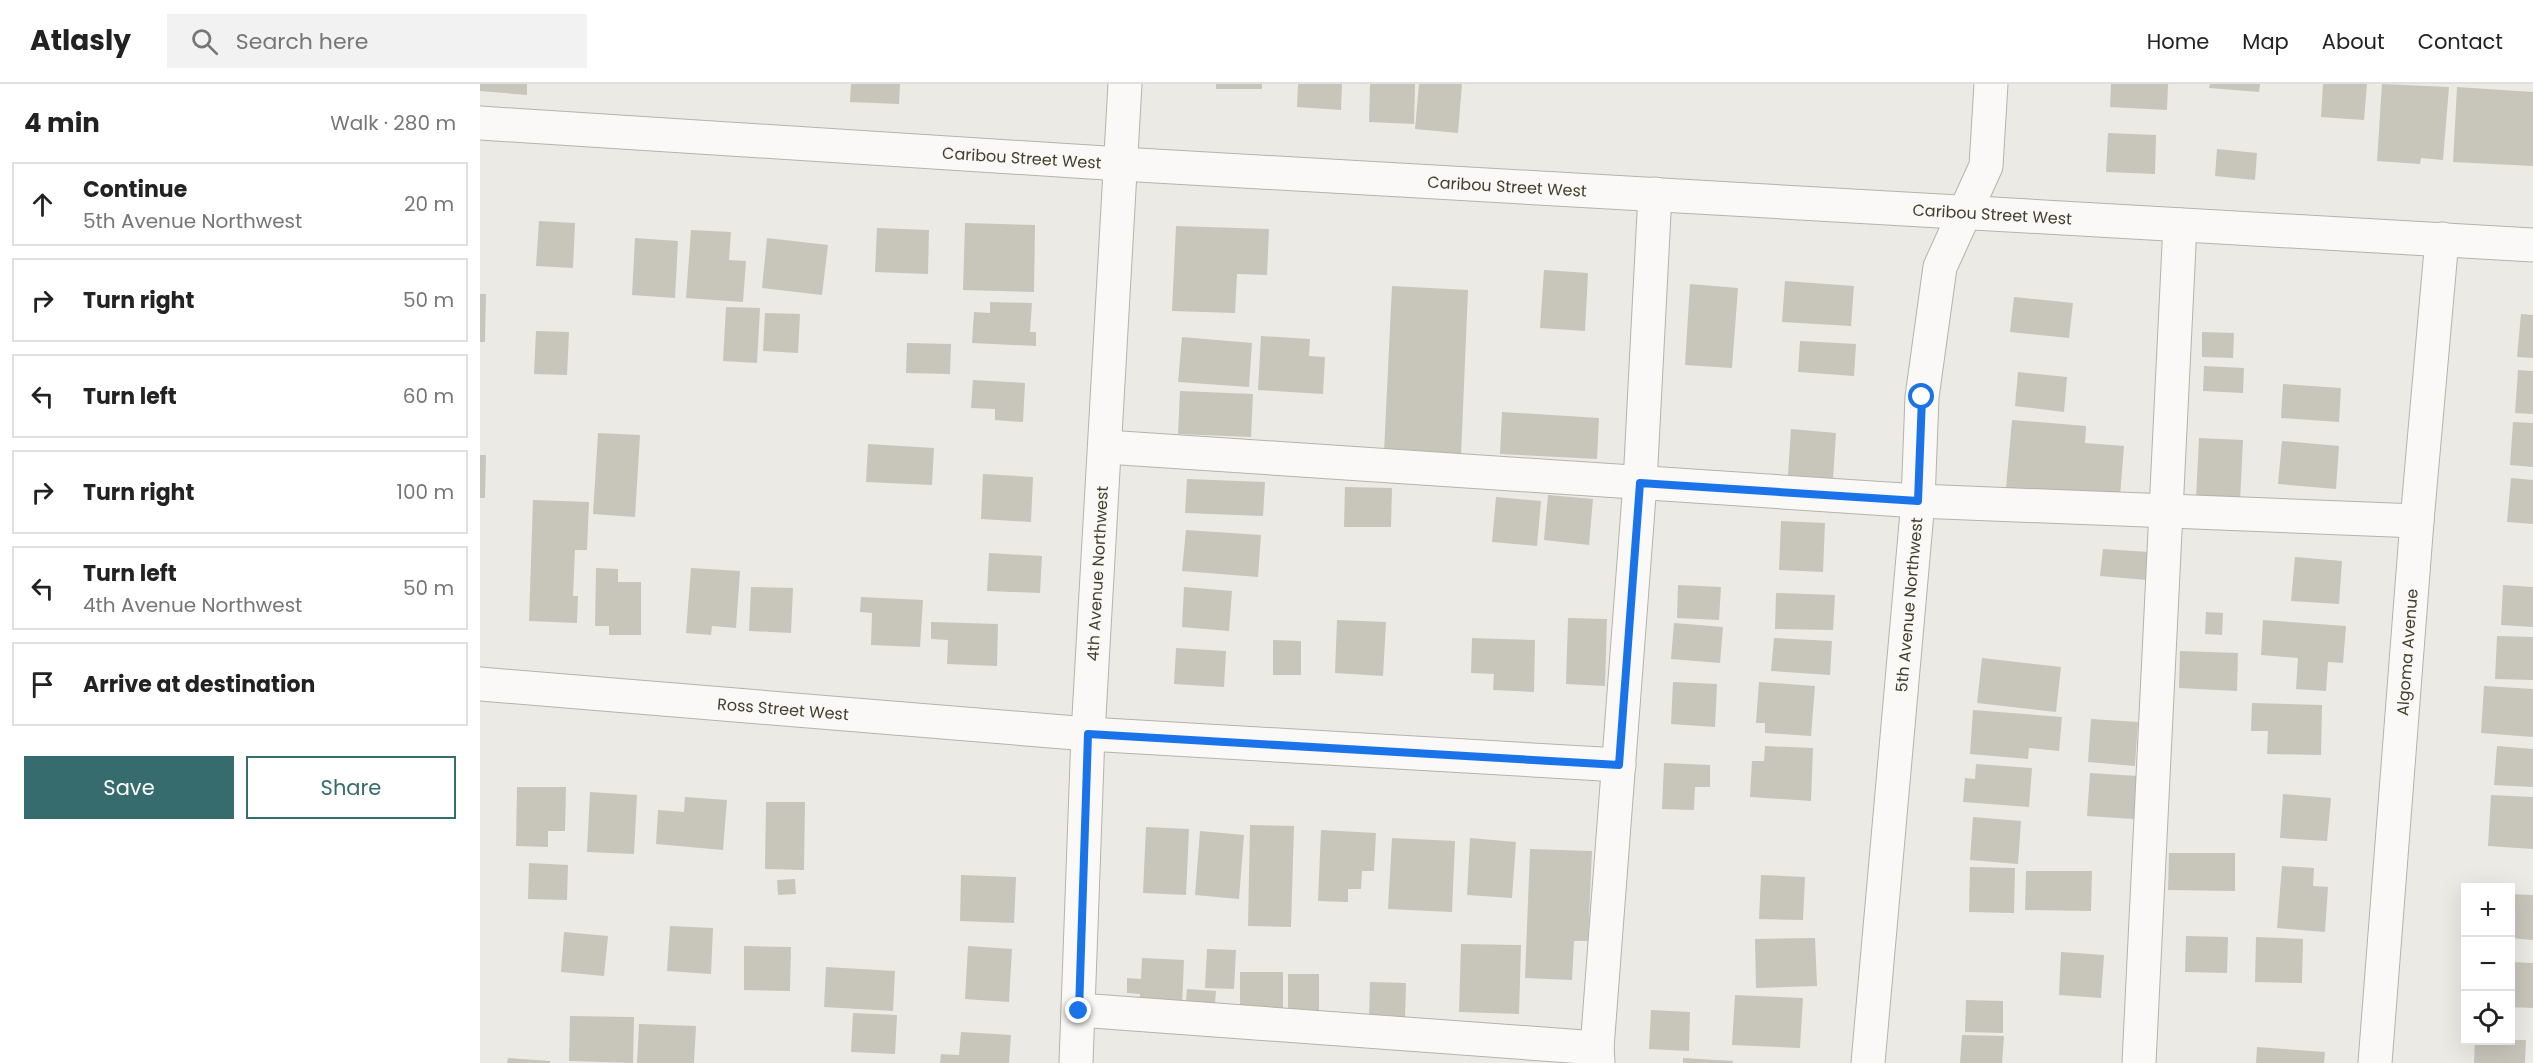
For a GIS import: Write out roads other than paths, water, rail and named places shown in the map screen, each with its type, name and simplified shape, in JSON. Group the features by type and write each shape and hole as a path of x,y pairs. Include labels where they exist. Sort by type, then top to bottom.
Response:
{"street":[{"name":"4th Avenue Northwest","path":"1076,1063 1088,734 1125,84"},
{"name":"5th Avenue Northwest","path":"1868,1063 1918,501 1922,397 1940,267 1986,166 1990,84"},
{"name":"Caribou Street West","path":"480,123 1121,164 2533,244"},
{"path":"1079,1011 1597,1055 1640,483 1656,194"},
{"path":"2139,1063 2180,225"},
{"name":"Algoma Avenue","path":"2375,1063 2417,521 2442,239"},
{"path":"1106,447 1918,501 2417,521"},
{"name":"Ross Street West","path":"480,684 1088,734 1619,765"}]}
